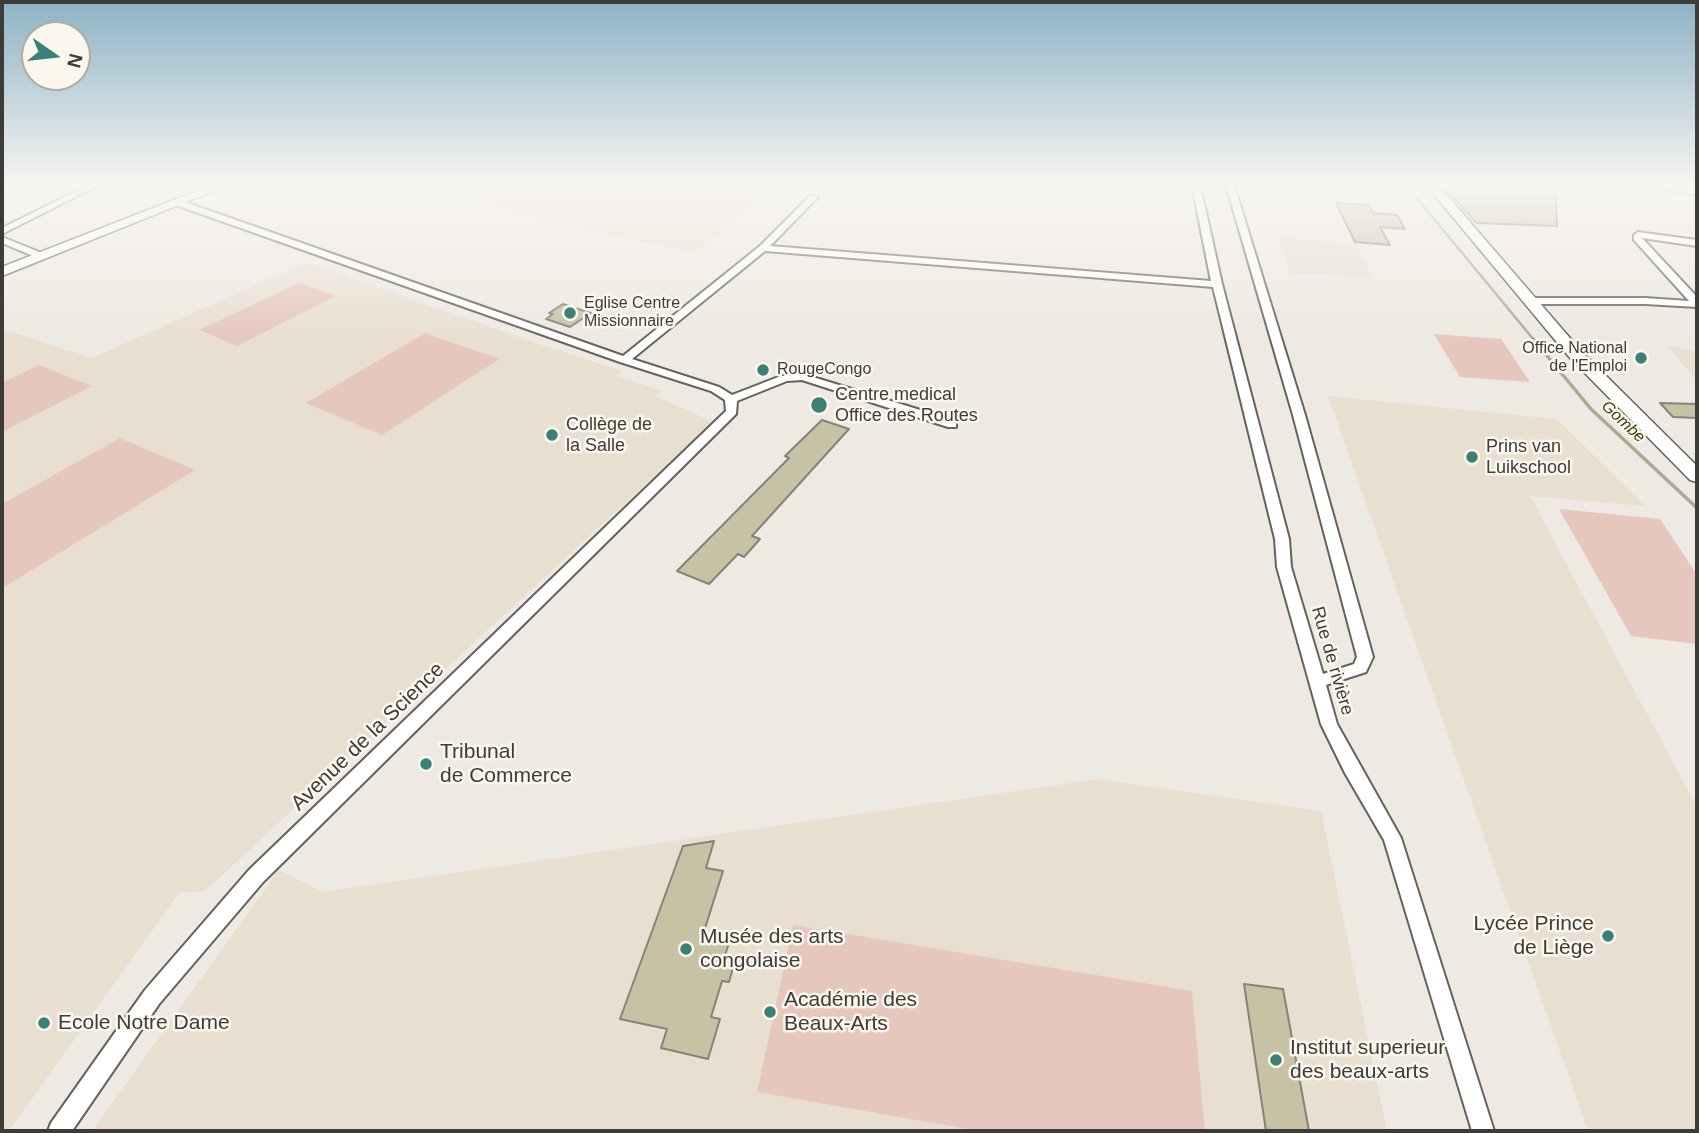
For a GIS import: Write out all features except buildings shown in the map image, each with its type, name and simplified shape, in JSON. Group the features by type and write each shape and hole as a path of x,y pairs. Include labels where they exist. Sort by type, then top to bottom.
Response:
{"street":[{"path":"2,272 86,238"},
{"path":"278,238 624,360 715,389 731,399 785,378 803,377 952,424"},
{"path":"624,360 773,238"},
{"name":"Rue de rivière","path":"1207,238 1282,539 1284,567 1329,724 1392,838 1483,1131"},
{"path":"1246,238 1306,441 1364,657 1360,668 1317,682"},
{"path":"1477,238 1626,408 1697,476"},
{"path":"1637,238 1697,304"},
{"path":"1659,238 1697,243"},
{"path":"2,240 41,256"},
{"path":"763,248 1217,284"},
{"path":"1530,301 1697,304"},
{"name":"Avenue de la Science","path":"59,1131 152,997 256,876 732,412 731,399"}],"shaded area":[{"path":"624,238 712,238 696,252"},
{"path":"1279,238 1358,244 1372,278 1290,273"},
{"path":"307,262 622,371 616,376 663,391 655,396 713,422 205,891 179,893 9,1131 2,1131 2,329 92,358"},
{"path":"299,283 336,296 237,346 199,330"},
{"path":"425,333 499,359 382,435 306,403"},
{"path":"1434,334 1501,339 1530,382 1460,377"},
{"path":"1667,345 1697,352 1697,381"},
{"path":"39,365 92,386 2,432 2,383"},
{"name":"Lycée Prince de Liège","path":"1328,396 1557,419 1645,506 1530,496 1697,807 1697,1131 1588,1131"},
{"path":"120,438 195,470 4,587 2,504"},
{"path":"1559,509 1660,519 1697,575 1697,644 1631,636"},
{"name":"Académie des Beaux-Arts","path":"1098,779 1321,811 1387,1131 92,1131 279,870 323,892"},
{"path":"793,925 1192,991 1205,1131 979,1131 757,1092"}],"waterway":[{"name":"Gombe","path":"1450,238 1534,340"},
{"name":"Gombe","path":"1533,339 1591,409 1697,508"}],"place":[{"name":"Eglise Centre Missionnaire","path":"570,313"},
{"name":"Office National de l'Emploi","path":"1641,358"},
{"name":"RougeCongo","path":"763,370"},
{"name":"Centre medical Office des Routes","path":"819,405"},
{"name":"Collège de la Salle","path":"552,435"},
{"name":"Prins van Luikschool","path":"1472,457"},
{"name":"Tribunal de Commerce","path":"426,764"},
{"name":"Lycée Prince de Liège","path":"1608,936"},
{"name":"Musée des arts congolaise","path":"686,949"},
{"name":"Académie des Beaux-Arts","path":"770,1012"},
{"name":"Ecole Notre Dame","path":"44,1023"},
{"name":"Institut superieur des beaux-arts","path":"1276,1060"}]}
